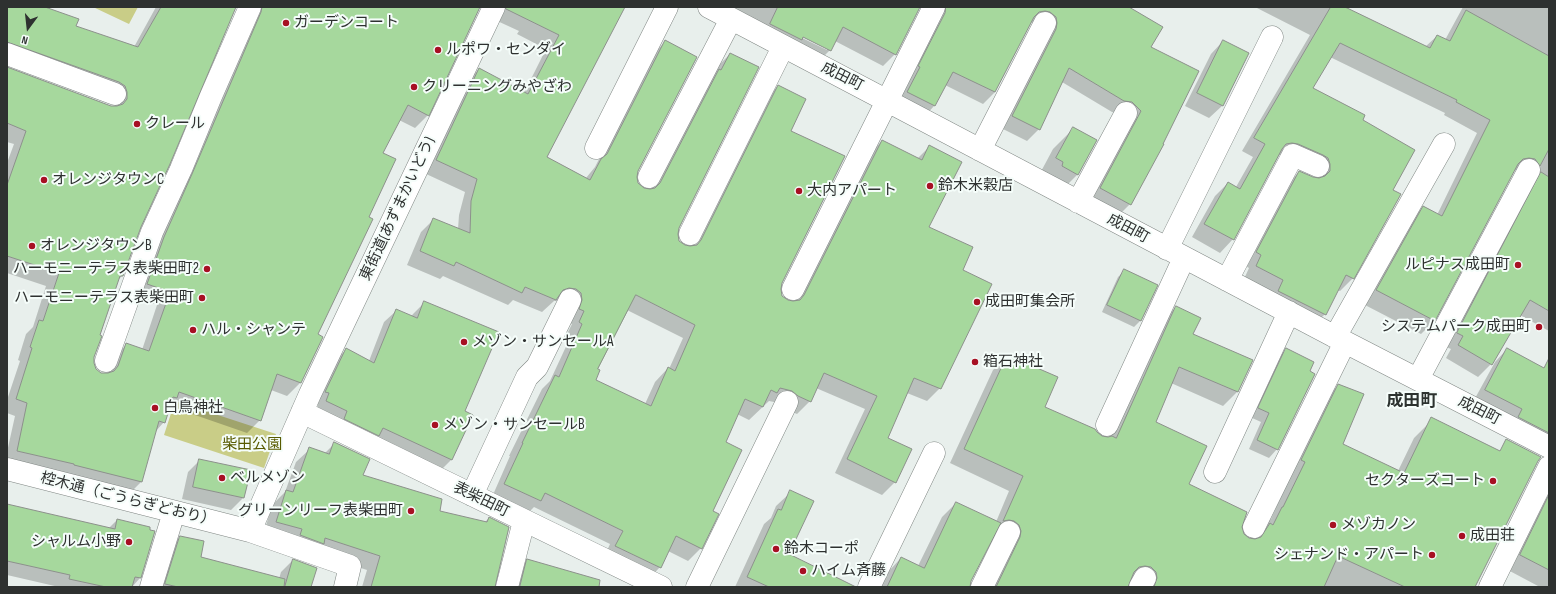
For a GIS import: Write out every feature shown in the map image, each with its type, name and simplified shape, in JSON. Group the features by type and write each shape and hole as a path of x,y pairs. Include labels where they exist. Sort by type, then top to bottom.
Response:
{"street":[{"path":"106,361 152,232 181,169 250,7"},
{"name":"東街道(あずまかいどう)","path":"250,531 302,412 494,7"},
{"path":"596,148 667,7"},
{"name":"成田町","path":"709,7 1175,254 1549,447"},
{"path":"793,289 934,7"},
{"path":"649,178 731,19"},
{"path":"980,150 1045,23"},
{"path":"1107,426 1175,254 1272,37"},
{"path":"690,234 783,47"},
{"path":"7,54 114,94"},
{"path":"1078,202 1126,114"},
{"path":"1254,526 1340,340 1444,144"},
{"path":"1227,280 1293,154 1318,166"},
{"path":"1418,379 1529,170"},
{"path":"472,495 527,377 537,367 570,300"},
{"path":"1216,472 1288,312"},
{"path":"697,587 787,402"},
{"name":"表柴田町","path":"302,412 661,587"},
{"path":"869,587 934,453"},
{"path":"1490,587 1549,466"},
{"name":"椌木通（ごうらぎどおり）","path":"7,469 250,531 350,566 345,587"},
{"path":"151,587 171,522 172,511"},
{"path":"507,587 524,521"},
{"path":"982,587 1009,532"}],"green space":[{"path":"93,7 138,7 129,24"},
{"name":"柴田公園","path":"175,401 276,434 264,468 164,435"}],"building":[{"path":"7,7 45,7 79,19 76,26 138,47 161,7 236,7 170,164 141,227 123,276 120,276 94,357 96,369 101,373 108,373 114,371 118,366 126,343 149,351 170,292 147,284 164,237 262,7 480,7 429,116 408,105 383,153 396,159 369,217 373,219 318,334 323,337 301,383 277,374 261,421 179,392 177,398 173,397 165,423 159,421 142,482 17,451 27,403 16,399 39,320 43,321 59,273 7,256 7,185 26,131 7,123 7,67 111,106 123,104 127,99 127,92 125,86 119,82 7,42"},
{"path":"506,7 625,7 547,157 590,180 601,159 607,154 665,40 697,57 638,171 638,183 644,188 655,188 660,183 719,69 721,70 730,53 759,67 679,228 679,241 685,245 697,245 701,240 778,85 806,99 791,131 845,156 782,283 782,296 788,300 800,300 804,295 882,140 922,160 929,145 962,162 929,227 973,247 963,270 992,284 941,389 914,378 888,438 912,449 896,483 847,459 877,396 824,373 811,402 798,396 792,391 780,388 777,393 771,390 763,407 745,399 726,442 742,450 713,511 719,514 702,549 676,536 661,568 615,546 623,531 545,493 541,501 504,484 555,375 559,377 582,324 579,322 584,311 579,309 582,300 581,293 576,289 569,288 563,290 556,300 525,287 522,293 456,262 454,266 420,251 433,218 470,233 471,201 477,179 436,160 479,68 528,94 559,35 506,9","holes":["636,295 695,325 675,371 668,367 651,406 596,380 600,370 598,369"]},
{"path":"778,7 920,7 896,55 843,27 831,51 803,37 802,40 770,24"},
{"path":"946,7 1129,7 1163,27 1151,47 1199,71 1164,144 1131,205 1100,188 1141,111 1132,102 1124,101 1069,68 1040,130 1012,116 1056,29 1056,17 1050,12 1039,12 1034,17 995,92 953,72 935,106 907,92 920,67 918,66 945,13"},
{"path":"1331,7 1345,7 1430,48 1437,35 1450,41 1466,10 1549,56 1549,149 1540,166 1535,159 1529,158 1523,159 1518,164 1435,321 1376,290 1423,206 1442,216 1490,120 1456,102 1457,100 1340,43 1313,88 1365,115 1363,120 1415,150 1393,190 1401,194 1354,279 1346,275 1326,315 1278,291 1283,280 1256,266 1261,255 1256,252 1299,171 1319,178 1325,176 1330,171 1328,158 1298,144 1286,144 1282,149 1234,240 1204,224 1228,182 1240,189 1265,144 1254,138"},
{"path":"1223,40 1249,53 1223,106 1197,93"},
{"path":"1073,127 1097,140 1078,175 1062,166 1063,162 1056,158"},
{"path":"1541,172 1549,177 1549,311 1530,300 1492,365 1458,345 1463,336 1457,333"},
{"path":"1124,269 1158,285 1141,321 1107,305"},
{"path":"424,301 499,332 465,411 473,415 452,460 383,428 379,436 344,419 347,411 326,401 329,393 325,392 346,348 374,363 396,309 417,318"},
{"path":"1176,306 1201,318 1193,334 1253,360 1238,392 1179,367 1156,422 1207,446 1189,484 1247,512 1242,527 1244,534 1249,538 1255,539 1261,537 1270,523 1273,525 1305,462 1301,460 1338,384 1364,394 1343,444 1404,473 1431,417 1500,451 1506,439 1541,457 1475,587 1405,587 1338,556 1324,587 1154,587 1157,578 1156,572 1151,567 1145,566 1139,567 1134,572 1128,587 996,587 1020,537 1021,531 1019,525 1014,521 1003,521 1023,476 964,449 1007,355 1058,377 1045,407 1095,429 1102,436 1112,436 1116,438"},
{"path":"1286,348 1314,362 1310,371 1315,374 1278,450 1257,440 1269,413 1258,408"},
{"path":"1507,348 1544,368 1549,358 1549,433 1518,417 1522,409 1485,390"},
{"path":"334,442 370,459 363,475 442,499 440,511 487,522 489,517 509,527 495,587 371,587 380,556 325,538 324,544 300,535 302,529 276,522 286,490 293,492 309,447 329,454"},
{"name":"ベルメゾン","path":"199,459 251,470 244,498 193,487"},
{"path":"790,490 814,501 789,554 856,587 769,587 747,577 778,509 781,510"},
{"path":"1549,495 1549,570 1520,555"},
{"path":"956,502 1001,523 971,581 970,587 887,587 901,557 924,568"},
{"path":"7,504 115,529 117,519 150,527 150,530 155,531 141,578 135,577 132,587 106,587 69,579 70,575 7,561"},
{"path":"180,536 204,541 201,557 285,579 284,587 178,587 165,584"},
{"path":"293,559 317,568 311,587 285,587"},
{"path":"527,559 600,580 599,587 520,587"}],"place":[{"name":"ガーデンコート","path":"286,23"},
{"name":"ルポワ・センダイ","path":"438,50"},
{"name":"クリーニングみやざわ","path":"414,87"},
{"name":"クレール","path":"137,124"},
{"name":"オレンジタウンC","path":"44,180"},
{"name":"鈴木米穀店","path":"930,186"},
{"name":"大内アパート","path":"799,191"},
{"name":"オレンジタウンB","path":"32,246"},
{"name":"ルピナス成田町","path":"1518,265"},
{"name":"ハーモニーテラス表柴田町2","path":"207,269"},
{"name":"ハーモニーテラス表柴田町","path":"202,298"},
{"name":"成田町集会所","path":"977,302"},
{"name":"システムパーク成田町","path":"1539,327"},
{"name":"ハル・シャンテ","path":"193,330"},
{"name":"メゾン・サンセールA","path":"464,342"},
{"name":"箱石神社","path":"975,362"},
{"name":"白鳥神社","path":"155,408"},
{"name":"メゾン・サンセールB","path":"435,425"},
{"name":"ベルメゾン","path":"222,478"},
{"name":"セクターズコート","path":"1493,481"},
{"name":"グリーンリーフ表柴田町","path":"411,511"},
{"name":"メゾカノン","path":"1333,525"},
{"name":"成田荘","path":"1462,536"},
{"name":"シャルム小野","path":"129,542"},
{"name":"鈴木コーポ","path":"776,549"},
{"name":"シェナンド・アパート","path":"1432,555"},
{"name":"ハイム斉藤","path":"803,571"}],"district":[{"name":"成田町","path":"1412,402"}]}
